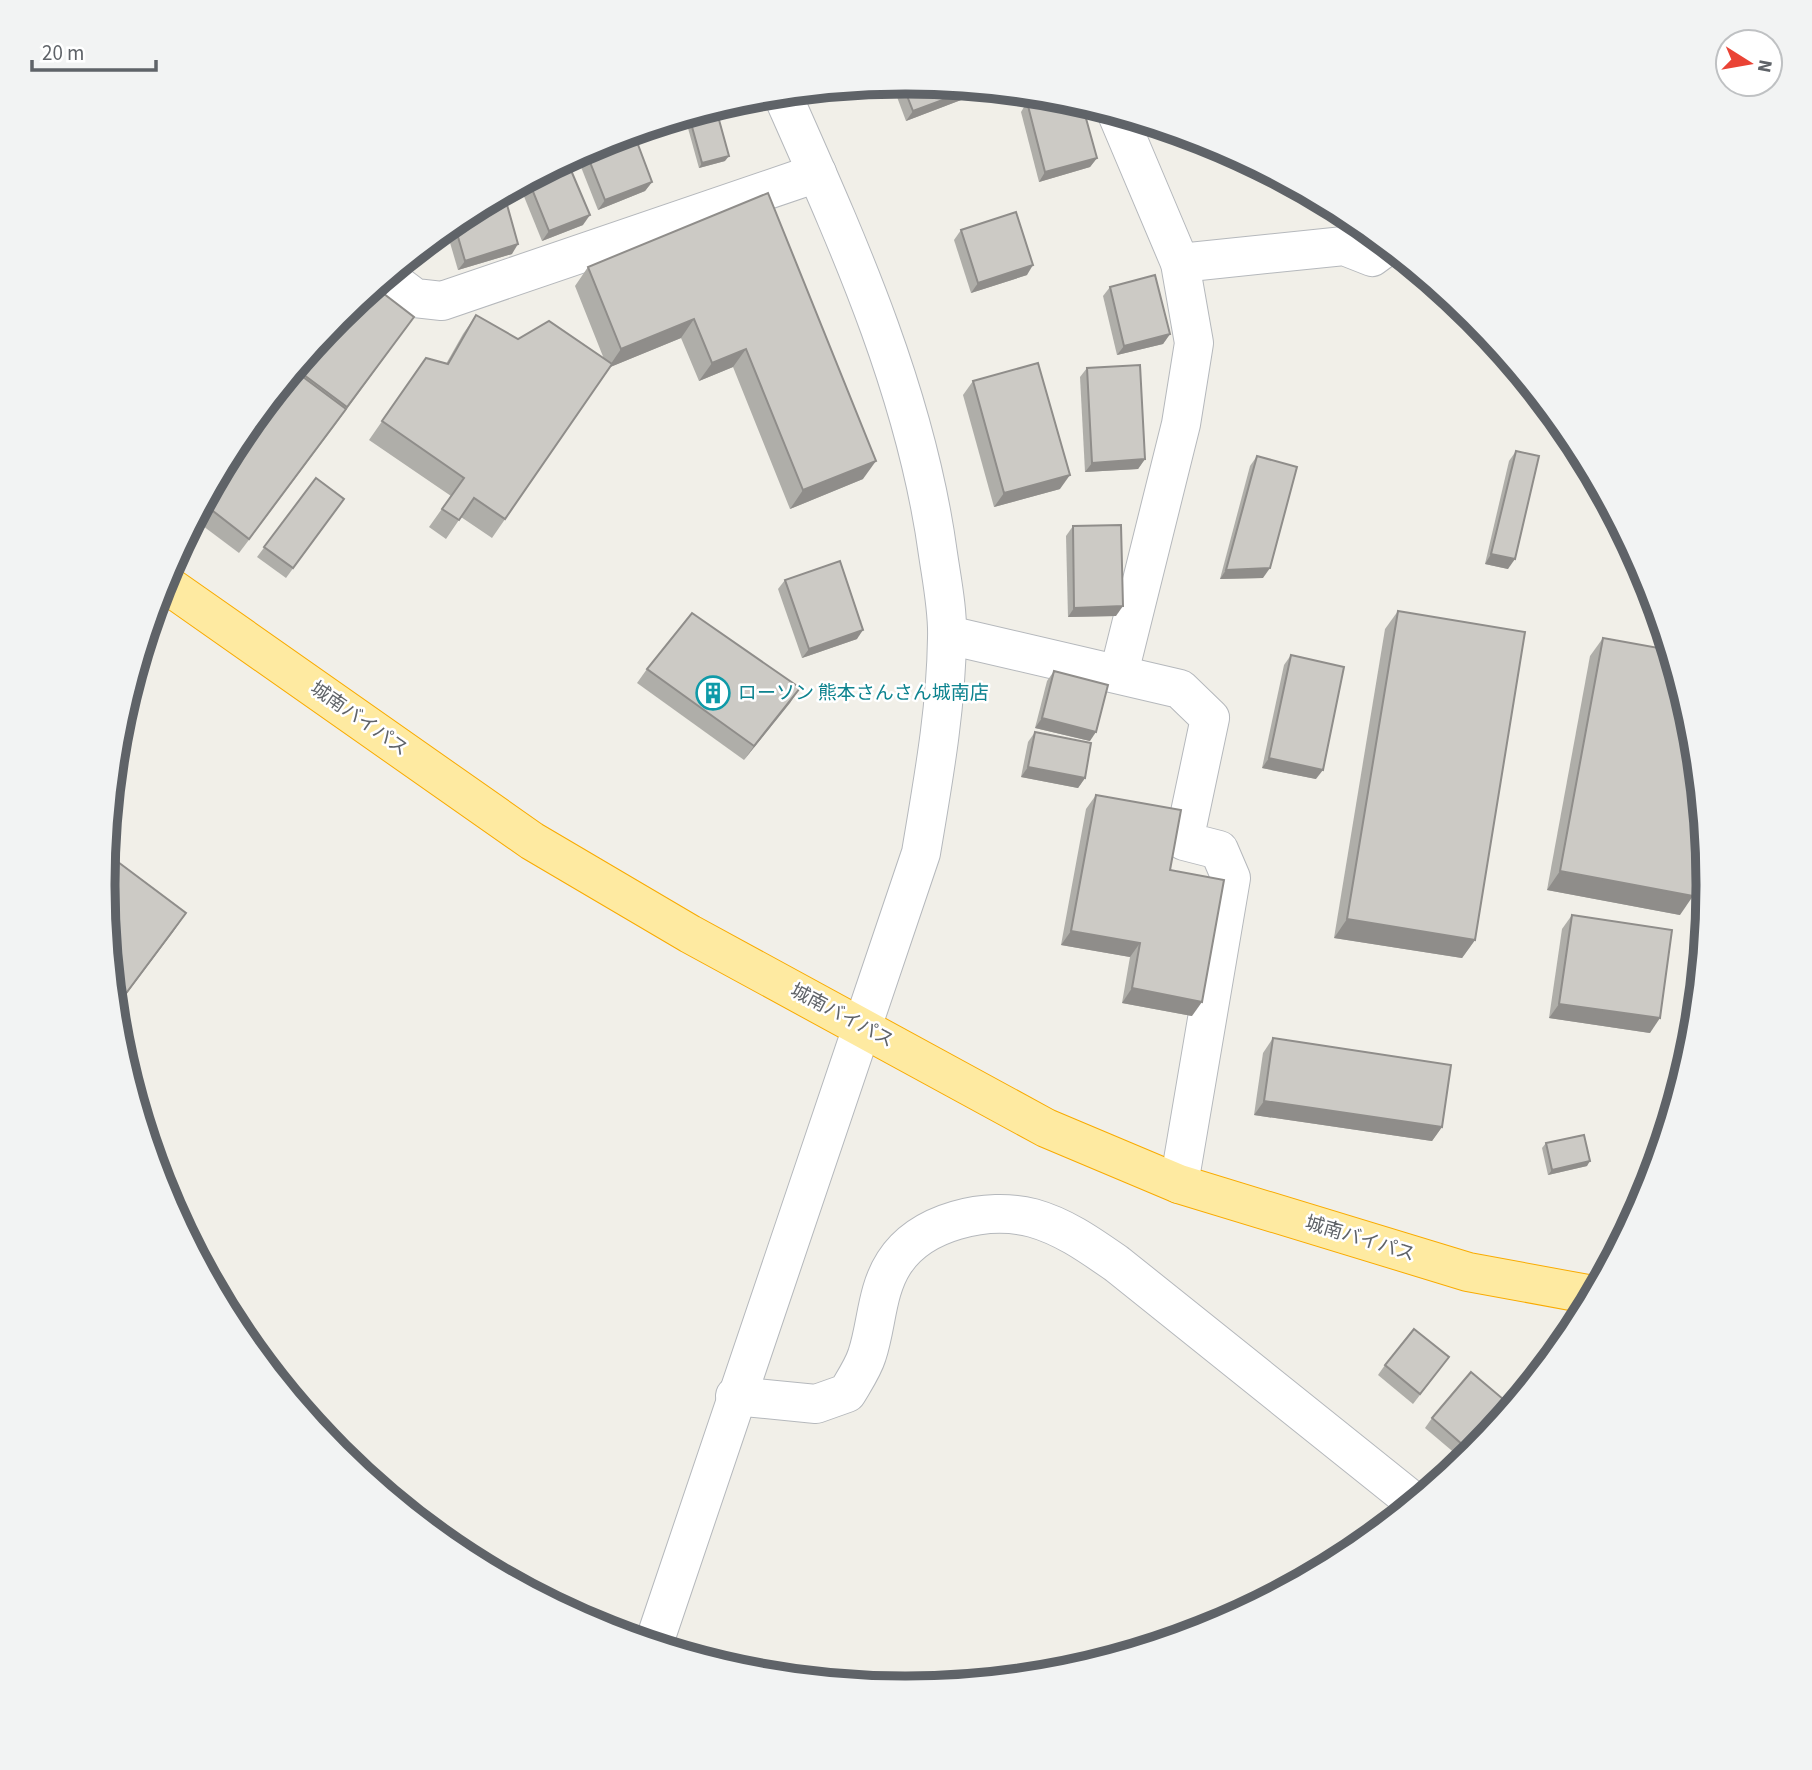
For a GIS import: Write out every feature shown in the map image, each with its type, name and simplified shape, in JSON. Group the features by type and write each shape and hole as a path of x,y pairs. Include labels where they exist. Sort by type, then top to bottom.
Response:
{"highway":[{"name":"城南バイパス","path":"173,589 532,841 690,934 1046,1128 1179,1184 1468,1272 1583,1293"}],"street":[{"path":"656,1635 920,853 942,731 948,635 930,497 903,389 817,173 786,104"},
{"path":"1119,673 1181,424 1194,343 1180,263 1121,124"},
{"path":"395,283 415,298 442,301 817,173"},
{"path":"1180,263 1344,246 1373,257 1379,252"},
{"path":"948,635 1180,689 1210,718 1184,841 1219,850 1231,878 1179,1184"},
{"path":"735,1396 816,1404 847,1393 867,1356 879,1296 894,1262 925,1234 960,1219 1000,1214 1033,1218 1072,1234 1117,1264 1406,1496"}],"building":[{"path":"906,94 954,96 913,111"},
{"path":"1028,104 1085,115 1097,158 1045,172"},
{"path":"718,117 729,156 702,163 691,124"},
{"path":"637,142 652,182 605,200 590,161"},
{"path":"571,169 590,215 549,231 532,189"},
{"path":"768,193 876,461 803,490 746,349 712,363 694,319 621,349 588,267"},
{"path":"506,203 518,244 465,261 457,235"},
{"path":"1016,212 1033,265 978,283 961,230"},
{"path":"1155,275 1170,334 1124,346 1110,287"},
{"path":"383,293 414,317 347,407 303,374 347,326"},
{"path":"476,315 518,339 549,321 612,364 505,519 474,498 459,520 442,509 464,478 382,421 426,358 448,364"},
{"path":"1038,363 1070,475 1004,493 973,381"},
{"path":"1140,365 1145,459 1092,463 1087,368"},
{"path":"302,376 346,409 249,539 211,509 249,446"},
{"path":"1516,451 1539,456 1515,559 1491,554"},
{"path":"1257,456 1297,467 1270,568 1226,570"},
{"path":"316,478 344,499 293,568 264,547"},
{"path":"1121,525 1123,606 1074,608 1073,526"},
{"path":"840,561 863,630 809,649 785,580"},
{"path":"1398,611 1525,632 1475,940 1347,919"},
{"name":"ローソン 熊本さんさん城南店","path":"692,613 800,688 754,746 647,669"},
{"path":"1603,638 1660,648 1670,680 1690,782 1695,833 1696,881 1693,896 1560,871"},
{"path":"1291,655 1344,667 1323,770 1269,758"},
{"path":"1054,671 1108,685 1096,732 1042,718"},
{"path":"1035,732 1091,743 1085,778 1028,767"},
{"path":"1096,795 1181,810 1170,870 1224,880 1202,1002 1132,988 1140,943 1071,931"},
{"path":"116,860 186,913 124,997 117,937"},
{"path":"1572,915 1672,930 1660,1018 1559,1004"},
{"path":"1273,1038 1451,1065 1442,1127 1264,1101"},
{"path":"1584,1135 1590,1161 1552,1170 1546,1143"},
{"path":"1414,1329 1449,1357 1420,1394 1385,1365"},
{"path":"1471,1372 1503,1399 1463,1445 1432,1418"}],"place":[{"name":"ローソン 熊本さんさん城南店","path":"713,693"}]}
